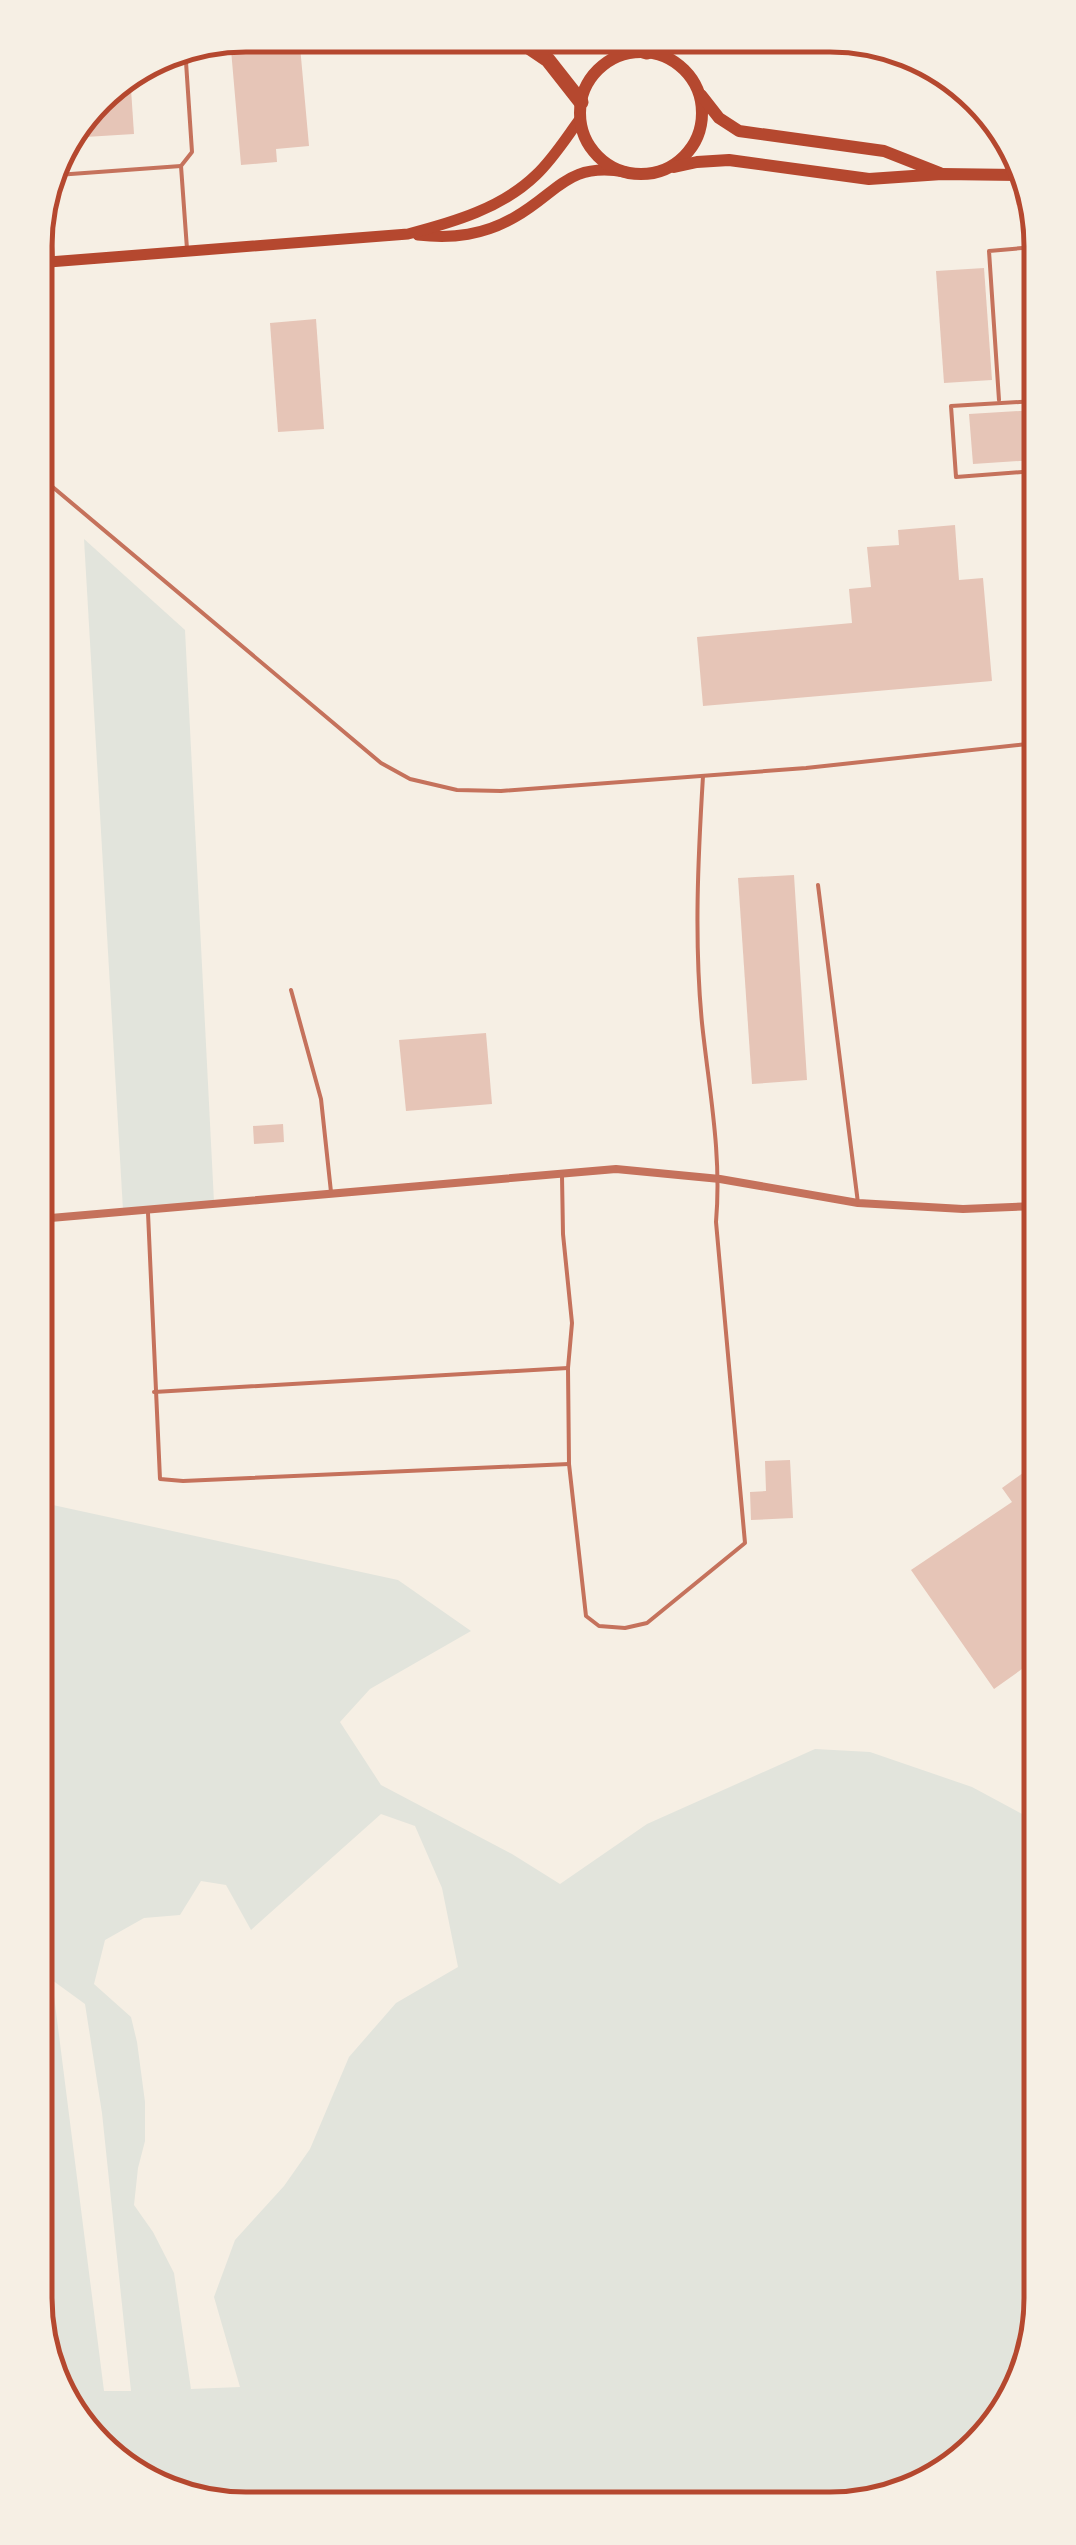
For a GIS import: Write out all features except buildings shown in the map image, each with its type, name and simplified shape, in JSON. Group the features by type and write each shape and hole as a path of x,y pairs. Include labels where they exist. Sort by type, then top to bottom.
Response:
{"highway":[{"path":"537,52 548,60 581,102"}],"main road":[{"path":"624,172 596,154 584,135 581,102 590,81 605,64 625,54 644,52"},
{"path":"648,52 678,64 719,118 739,131 884,151 942,174"},
{"path":"669,168 687,154 698,135 703,113 698,91"},
{"path":"408,234 481,211 510,196 537,174 580,119"},
{"path":"53,262 408,234 471,235 516,216 584,171 603,168 647,174 697,162 729,160 848,178 1010,175"}],"street":[{"path":"53,1218 616,1169 720,1179 858,1202 963,1209 1024,1207"}],"lane":[{"path":"187,62 192,152 181,166 187,254"},
{"path":"66,175 181,166"},
{"path":"1000,403 989,251 1024,248"},
{"path":"1024,401 951,406 956,477 1024,472"},
{"path":"53,488 316,710 410,780 457,790 501,790 703,776 1024,744"},
{"path":"562,1171 562,1234 572,1322 568,1464 586,1616 599,1626 625,1628 646,1623 745,1544 716,1222 720,1179 702,1020 697,872 703,776"},
{"path":"818,885 858,1202"},
{"path":"291,990 321,1099 331,1192"},
{"path":"148,1208 160,1478 183,1481 568,1464"},
{"path":"154,1392 568,1368"}],"shaded area":[{"path":"84,539 185,630 214,1202 123,1210"},
{"path":"52,1505 398,1580 471,1631 370,1689 340,1722 381,1785 512,1854 560,1884 647,1824 815,1749 870,1752 972,1787 1023,1815 1023,2311 1013,2361 997,2395 967,2436 937,2460 904,2478 855,2491 221,2491 184,2482 139,2460 93,2417 67,2373 54,2324 52,1981 104,2391 131,2391 102,2113 85,2004 52,1980","holes":["381,1814 415,1826 442,1888 458,1967 396,2003 349,2057 310,2149 284,2186 235,2240 214,2297 240,2387 191,2389 174,2273 134,2205 145,2141 145,2102 131,2017 94,1984 105,1940 144,1918 180,1915 201,1881 226,1885 251,1930"]}]}
